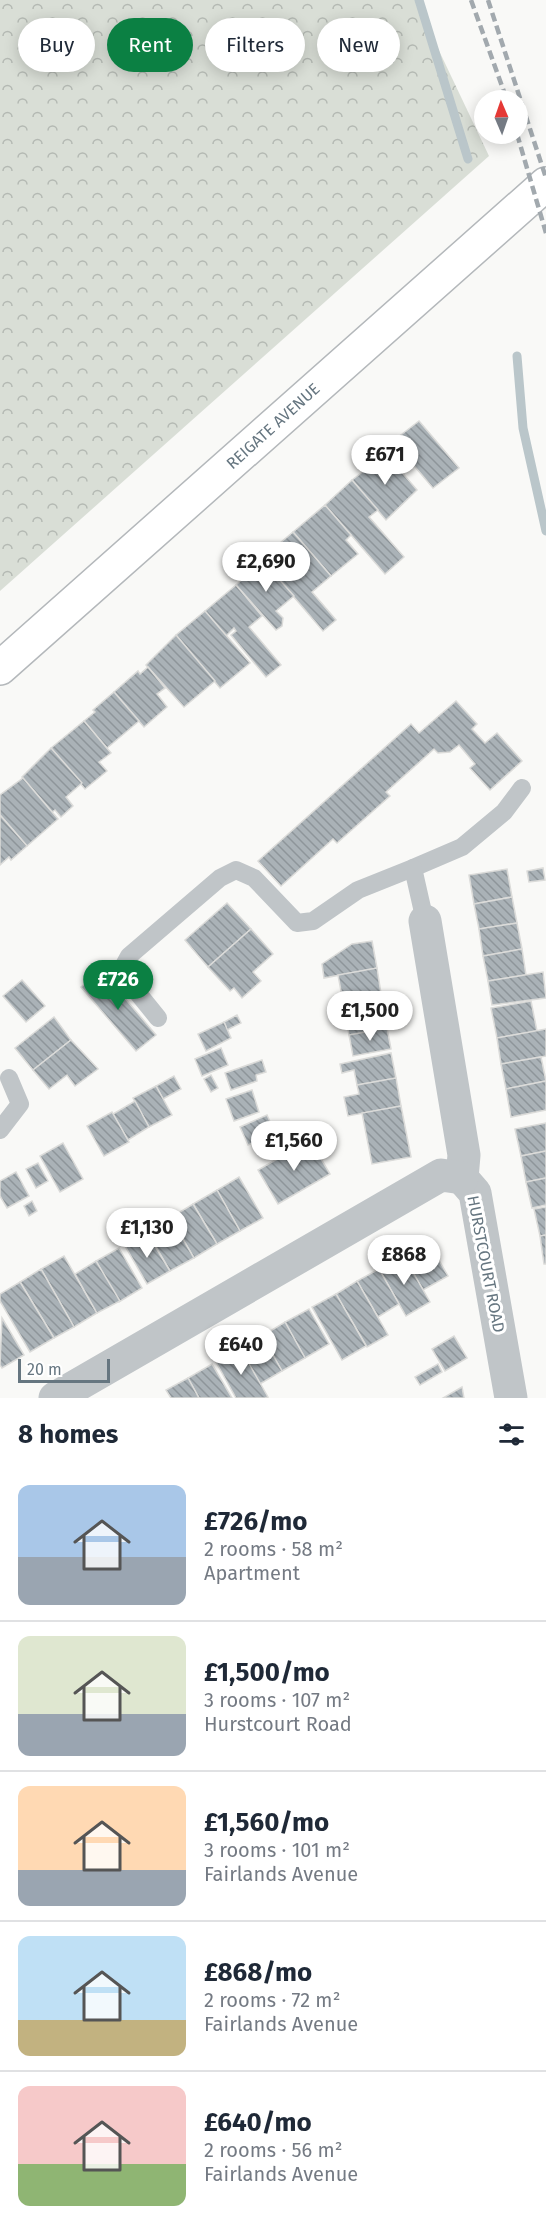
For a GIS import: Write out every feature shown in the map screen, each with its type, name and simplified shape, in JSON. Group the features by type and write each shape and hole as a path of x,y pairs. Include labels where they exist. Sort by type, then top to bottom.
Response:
{"highway":[{"name":"REIGATE AVENUE","path":"0,668 546,184"}],"street":[{"name":"HURSTCOURT ROAD","path":"425,921 464,1155 462,1178 475,1193 511,1398"},
{"path":"55,1398 441,1175 462,1178"}],"lane":[{"path":"158,1018 124,976 123,967 129,956 220,878 236,870 247,873 297,922 314,921 358,890 462,847 504,812 522,788"},
{"path":"413,868 425,921"},
{"path":"0,1130 20,1104 9,1078"}],"green space":[{"path":"0,0 415,0 474,124 474,144 483,144 489,156 0,591"}],"building":[{"path":"419,421 459,468 433,488 393,441"},
{"path":"386,454 417,490 386,520 352,480"},
{"path":"352,480 378,510 369,517 404,557 385,574 325,505"},
{"path":"325,505 351,535 346,540 358,554 331,576 293,532"},
{"path":"293,532 331,576 312,592 336,620 323,631 264,562 275,552 273,549"},
{"path":"262,560 294,596 276,611 283,618 282,626 276,630 236,585"},
{"path":"236,585 262,616 249,627 281,665 266,677 231,635 236,631 234,628 226,636 205,611"},
{"path":"205,611 250,663 220,688 176,635"},
{"path":"176,635 215,681 184,707 146,665"},
{"path":"148,667 165,688 157,694 167,707 144,727 114,692 138,671 140,674"},
{"path":"114,692 139,721 107,748 84,721"},
{"path":"456,701 477,724 472,729 485,743 497,733 522,761 490,790 470,768 475,764 459,745 450,752 438,753 434,749 386,792 390,796 337,843 333,839 281,886 258,861 411,724 419,733"},
{"path":"84,721 111,753 99,762 107,771 85,789 51,748"},
{"path":"51,748 82,783 66,797 73,806 61,817 55,810 52,812 22,777"},
{"path":"23,778 58,819 27,846 0,815 0,795"},
{"path":"0,815 27,846 11,860 9,857 0,865"},
{"path":"543,868 545,880 529,882 527,871"},
{"path":"507,869 512,897 474,904 469,875"},
{"path":"512,897 517,923 479,929 474,904"},
{"path":"227,903 251,929 208,967 185,940"},
{"path":"517,923 522,949 483,956 479,929"},
{"path":"251,929 273,954 253,972 261,981 242,998 234,988 230,991 208,967"},
{"path":"372,941 377,968 324,978 322,964 352,944"},
{"path":"522,949 526,975 488,981 483,956"},
{"path":"377,968 382,1000 344,1007 338,975"},
{"path":"101,970 156,1035 136,1051 81,987"},
{"path":"543,972 546,998 492,1005 488,981"},
{"path":"22,980 45,1006 26,1022 3,996"},
{"path":"382,1000 387,1028 349,1035 344,1007"},
{"path":"531,1001 537,1031 497,1038 491,1008"},
{"path":"237,1015 241,1023 227,1030 224,1022"},
{"path":"54,1017 71,1040 33,1070 15,1048"},
{"path":"224,1022 231,1038 206,1051 198,1034"},
{"path":"387,1028 391,1049 353,1056 349,1035"},
{"path":"546,1029 546,1056 501,1064 497,1038"},
{"path":"71,1040 98,1069 75,1086 67,1075 49,1089 33,1070"},
{"path":"221,1048 228,1065 202,1076 195,1059"},
{"path":"391,1053 396,1078 357,1085 354,1070 342,1073 340,1064"},
{"path":"541,1057 546,1081 506,1089 501,1064"},
{"path":"262,1060 266,1072 256,1075 257,1081 231,1090 225,1073"},
{"path":"211,1075 218,1088 211,1092 204,1079"},
{"path":"174,1076 181,1089 163,1099 156,1086"},
{"path":"396,1078 401,1106 348,1116 344,1097 359,1094 357,1085"},
{"path":"546,1081 546,1110 511,1117 506,1089"},
{"path":"156,1086 172,1115 149,1127 133,1098"},
{"path":"252,1090 259,1112 234,1121 226,1099"},
{"path":"135,1101 149,1127 128,1140 113,1114"},
{"path":"401,1106 411,1157 372,1164 362,1113"},
{"path":"112,1112 129,1142 104,1156 87,1126"},
{"path":"267,1115 275,1133 248,1145 240,1127"},
{"path":"546,1123 546,1151 521,1156 515,1129"},
{"path":"310,1140 330,1174 278,1204 258,1170"},
{"path":"63,1143 83,1179 60,1192 40,1156"},
{"path":"546,1151 546,1178 526,1182 521,1156"},
{"path":"38,1163 48,1181 36,1188 26,1169"},
{"path":"16,1172 29,1196 7,1208 0,1196 0,1181"},
{"path":"239,1177 263,1218 240,1231 217,1190"},
{"path":"546,1178 546,1205 532,1208 526,1182"},
{"path":"217,1190 240,1231 217,1244 193,1204"},
{"path":"32,1201 37,1211 29,1216 24,1206"},
{"path":"193,1204 217,1244 194,1258 170,1218"},
{"path":"546,1207 546,1235 540,1236 534,1209"},
{"path":"166,1210 194,1258 170,1271 142,1223"},
{"path":"147,1233 170,1271 147,1284 125,1246"},
{"path":"546,1235 546,1264 544,1264 540,1236"},
{"path":"428,1241 448,1276 423,1290 403,1255"},
{"path":"119,1248 142,1288 119,1302 96,1261"},
{"path":"403,1255 430,1302 406,1316 379,1269"},
{"path":"64,1256 97,1313 74,1327 41,1269"},
{"path":"96,1261 120,1301 97,1313 75,1274"},
{"path":"41,1269 74,1327 54,1338 20,1282"},
{"path":"379,1269 399,1304 378,1317 357,1281"},
{"path":"357,1281 388,1335 367,1347 336,1294"},
{"path":"20,1282 54,1338 30,1352 0,1301 0,1294"},
{"path":"336,1294 366,1346 342,1360 312,1307"},
{"path":"309,1309 329,1344 305,1358 285,1322"},
{"path":"2,1318 24,1355 2,1368 0,1365"},
{"path":"285,1322 305,1358 282,1371 262,1336"},
{"path":"262,1336 282,1371 260,1384 240,1348"},
{"path":"454,1336 467,1358 445,1371 432,1349"},
{"path":"240,1348 268,1397 236,1398 216,1362"},
{"path":"212,1364 232,1398 199,1398 188,1378"},
{"path":"438,1364 442,1372 420,1385 415,1377"},
{"path":"188,1378 199,1398 171,1398 166,1390"},
{"path":"462,1387 464,1398 443,1398"}],"waterway":[{"path":"419,0 468,159"},
{"path":"517,356 523,428 546,531"}],"railway":[{"path":"471,0 503,90"},
{"path":"488,0 546,178"},
{"path":"520,144 546,233"}]}
